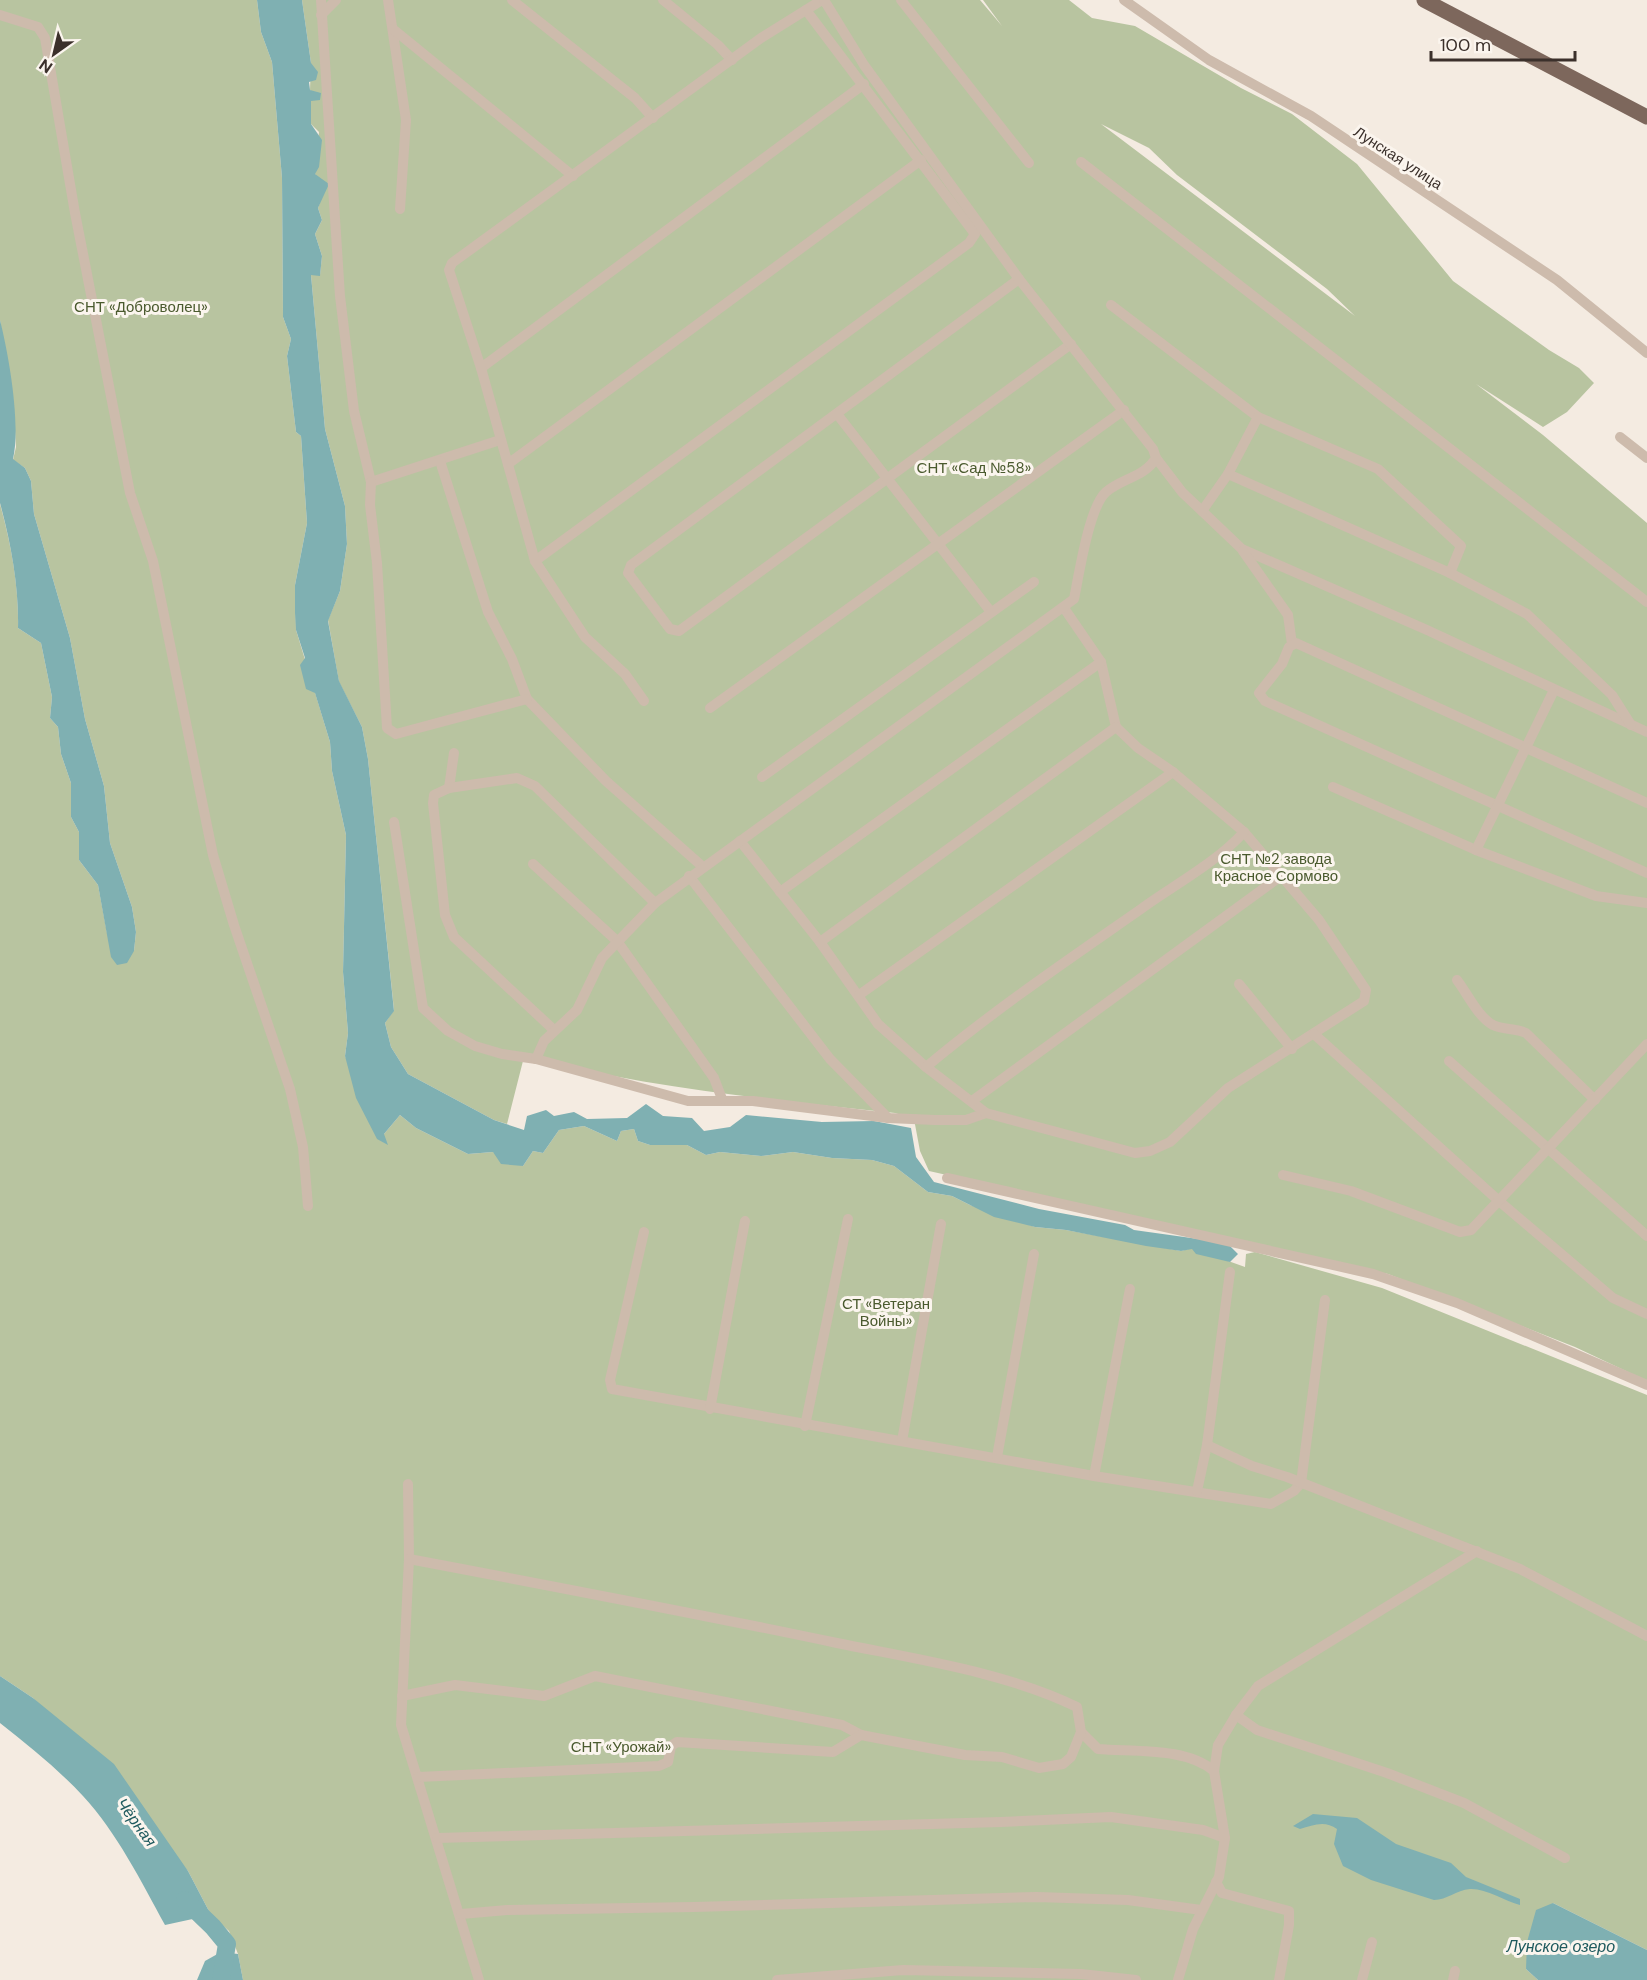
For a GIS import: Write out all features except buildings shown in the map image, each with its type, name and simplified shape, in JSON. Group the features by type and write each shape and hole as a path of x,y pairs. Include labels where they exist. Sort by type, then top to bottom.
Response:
{"main road":[{"path":"1424,0 1647,117"}],"street":[{"path":"321,0 340,296 354,411 371,482 370,505 377,563 387,728 396,734 526,699"},
{"path":"321,15 336,0"},
{"path":"388,0 406,120 400,209"},
{"path":"512,0 635,98 652,117"},
{"path":"663,0 718,45 732,60"},
{"path":"901,0 1029,163"},
{"name":"Лунская улица","path":"1124,0 1209,60 1311,116 1549,275 1647,353"},
{"path":"644,701 625,674 585,637 535,561 481,368 449,270 452,263 652,117 816,3"},
{"path":"535,561 969,243 975,234 864,84 816,3"},
{"path":"816,3 1020,279 1124,410 1182,492 1242,549 1288,615 1292,644 1276,673 1260,690 1260,698 1647,873"},
{"path":"0,15 38,27 45,38 75,213 130,493 153,561 213,855 234,926 290,1089 303,1147 308,1206"},
{"path":"393,29 573,176"},
{"path":"481,368 864,84"},
{"path":"508,464 921,160"},
{"path":"1082,162 1647,602"},
{"path":"1020,279 631,565 628,573 670,629 680,631 1071,344"},
{"path":"1111,305 1258,417 1378,468 1461,546 1450,573"},
{"path":"710,708 1124,410"},
{"path":"837,414 991,612"},
{"path":"1202,511 1228,474 1258,417"},
{"path":"1620,437 1647,458"},
{"path":"371,482 500,440"},
{"path":"536,1059 544,1041 577,1010 602,958 654,903 1064,609 1074,599 1097,505 1105,492 1151,466 1156,458"},
{"path":"440,461 488,612 512,659 526,699 606,781 703,867"},
{"path":"1228,474 1450,573 1527,614 1612,695 1631,725"},
{"path":"1242,549 1647,732"},
{"path":"762,777 1034,582"},
{"path":"740,841 820,942 878,1024 926,1067 986,1113 1134,1153 1150,1151 1170,1142 1228,1088 1364,1001 1366,990 1318,920 1244,832 1173,772 1138,748 1116,727 1101,662 1064,609"},
{"path":"1292,644 1311,650 1647,803"},
{"path":"780,892 1101,662"},
{"path":"1476,850 1528,748 1554,690"},
{"path":"820,942 1116,727"},
{"path":"449,788 454,753"},
{"path":"859,995 1173,772"},
{"path":"554,1030 454,937 444,904 432,803 434,795 449,788 517,778 535,786 649,895 654,903"},
{"path":"1333,787 1476,850 1596,896 1647,903"},
{"path":"394,822 423,1008 448,1031 475,1046 502,1054 536,1059 688,1101 722,1099 888,1118 966,1120 986,1113"},
{"path":"926,1067 976,1024 1179,882 1236,841 1244,832"},
{"path":"533,864 617,941 714,1078 722,1099"},
{"path":"689,876 830,1059 888,1118"},
{"path":"972,1101 1281,876"},
{"path":"1457,980 1485,1018 1494,1026 1515,1028 1526,1033 1595,1100"},
{"path":"1239,984 1292,1049"},
{"path":"1314,1035 1499,1201 1613,1298 1647,1314"},
{"path":"1283,1175 1351,1191 1460,1232 1471,1230 1647,1044"},
{"path":"1449,1061 1647,1236"},
{"path":"947,1178 1373,1274 1457,1303 1647,1385"},
{"path":"805,1426 848,1219"},
{"path":"710,1408 745,1221"},
{"path":"902,1441 941,1224"},
{"path":"644,1232 610,1380 612,1389 805,1426 1272,1504 1294,1491 1301,1483 1325,1300"},
{"path":"997,1458 1034,1254"},
{"path":"1197,1491 1207,1445 1230,1272"},
{"path":"1094,1476 1130,1289"},
{"path":"1207,1445 1251,1466 1301,1483 1520,1569 1647,1636"},
{"path":"408,1484 409,1559 401,1725 461,1914 479,1980"},
{"path":"1178,1980 1201,1910 1216,1882 1225,1838 1214,1771 1218,1745 1236,1715 1258,1686 1477,1551"},
{"path":"402,1696 454,1685 544,1696 595,1676 842,1725 861,1735 965,1755 1002,1757 1039,1768 1063,1764 1071,1757 1081,1732 1077,1707 1056,1696 941,1665 735,1622 409,1559"},
{"path":"1236,1715 1257,1730 1387,1773 1464,1803 1565,1858"},
{"path":"1081,1732 1098,1749 1192,1759 1202,1761 1214,1771"},
{"path":"418,1777 659,1766 668,1762 671,1746 677,1742 833,1752 861,1735"},
{"path":"437,1838 1111,1817 1203,1830 1225,1838"},
{"path":"1216,1882 1222,1893 1289,1911 1289,1925 1279,1980"},
{"path":"461,1914 507,1910 694,1908 1037,1897 1128,1900 1201,1910"},
{"path":"1362,1980 1372,1942"},
{"path":"777,1980 903,1970 1081,1974 1136,1980"}],"green space":[{"path":"0,0 257,0 261,32 272,62 282,178 283,317 291,339 287,356 296,432 301,436 307,523 295,585 296,630 330,742 332,771 346,835 343,972 348,1033 345,1056 384,1134 400,1115 416,1128 468,1154 493,1152 523,1166 533,1151 543,1153 559,1130 584,1126 617,1141 621,1131 634,1129 638,1141 650,1145 687,1145 706,1155 720,1152 761,1156 793,1152 832,1158 872,1160 894,1166 928,1192 952,1196 970,1205 1035,1227 1066,1230 1181,1251 1192,1248 1245,1267 1246,1254 1255,1252 1382,1288 1647,1395 1647,1950 1553,1903 1526,1969 1538,1980 243,1980 238,1954 229,1931 211,1915 188,1871 33,1698 0,1676 0,504 14,565 18,628 41,643 52,697 50,718 58,727 61,754 71,783 71,817 79,832 79,860 98,885 107,933 134,951 136,932 132,907 110,843 104,786 85,719 70,638 34,514 31,481 25,468 13,460 16,447 14,414 0,320"},
{"name":"СНТ №2 завода Красное Сормово","path":"302,0 980,0 1002,26 983,0 1069,0 1092,18 1135,26 1241,88 1292,114 1357,164 1453,281 1549,350 1579,368 1594,383 1567,412 1543,427 1476,384 1543,435 1647,523 1647,1381 1575,1347 1388,1274 929,1171 920,1151 914,1119 895,1113 662,1084 616,1077 524,1057 507,1124 494,1120 408,1074 391,1047 385,1023 394,1010 368,759 362,727 339,682 328,620 340,591 347,544 345,506 325,429 311,275 320,275 322,256 315,234 322,220 318,208 324,191 315,174 319,132 311,124 311,100 320,100 310,90 311,63","holes":["1101,124 1149,148 1177,175 1327,289 1355,316"]}],"water":[{"path":"257,0 302,0 311,63 318,72 316,80 309,82 310,90 321,93 320,100 311,101 311,124 322,140 319,167 315,174 329,184 318,208 322,220 315,234 322,256 320,276 311,275 325,429 345,506 347,544 340,591 328,621 339,681 362,727 368,759 394,1011 385,1023 391,1047 408,1074 494,1120 524,1130 527,1116 546,1110 554,1116 574,1112 587,1119 627,1118 646,1104 663,1116 692,1118 704,1131 730,1127 746,1115 822,1122 874,1121 911,1128 916,1157 934,1182 1039,1209 1125,1225 1134,1230 1227,1243 1238,1254 1230,1262 1196,1254 1192,1249 1181,1251 1146,1246 1066,1230 1035,1227 994,1217 952,1196 928,1192 894,1166 872,1160 832,1158 793,1152 761,1156 720,1152 706,1155 687,1145 650,1145 638,1141 634,1129 621,1131 617,1141 584,1126 559,1130 543,1153 533,1151 523,1166 501,1164 493,1152 468,1154 416,1128 400,1115 384,1134 388,1145 377,1139 356,1098 345,1056 348,1033 343,972 346,835 332,771 330,742 315,693 306,689 300,665 305,658 296,630 295,585 307,523 301,436 296,432 287,356 291,339 283,317 282,178 272,62 261,32"},
{"path":"0,320 15,410 13,459 25,468 31,481 34,514 70,638 85,719 104,786 110,843 132,907 136,932 134,951 127,963 117,965 111,957 98,885 79,860 79,832 71,817 71,783 61,754 58,727 50,718 52,697 41,643 18,628 14,566 0,503"},
{"path":"0,1676 33,1698 114,1764 188,1871 211,1915 165,1925 128,1858 95,1810 53,1767 0,1723"},
{"path":"1313,1814 1357,1818 1396,1844 1451,1863 1466,1877 1520,1899 1520,1905 1476,1889 1465,1890 1434,1900 1371,1880 1343,1866 1334,1844 1337,1829 1323,1824 1300,1829 1293,1826"},
{"name":"Лунское озеро","path":"1553,1903 1647,1950 1647,1980 1538,1980 1526,1969 1527,1942 1536,1910"},
{"path":"221,1952 238,1954 243,1980 197,1980 205,1961"}],"waterway":[{"name":"Чёрная","path":"185,1900 227,1944 221,1980"}],"park label":[{"name":"СНТ «Доброволец»","path":"141,307"},
{"name":"СНТ «Сад №58»","path":"974,468"},
{"name":"СТ «Ветеран Войны»","path":"886,1312"},
{"name":"СНТ «Урожай»","path":"621,1747"}]}
